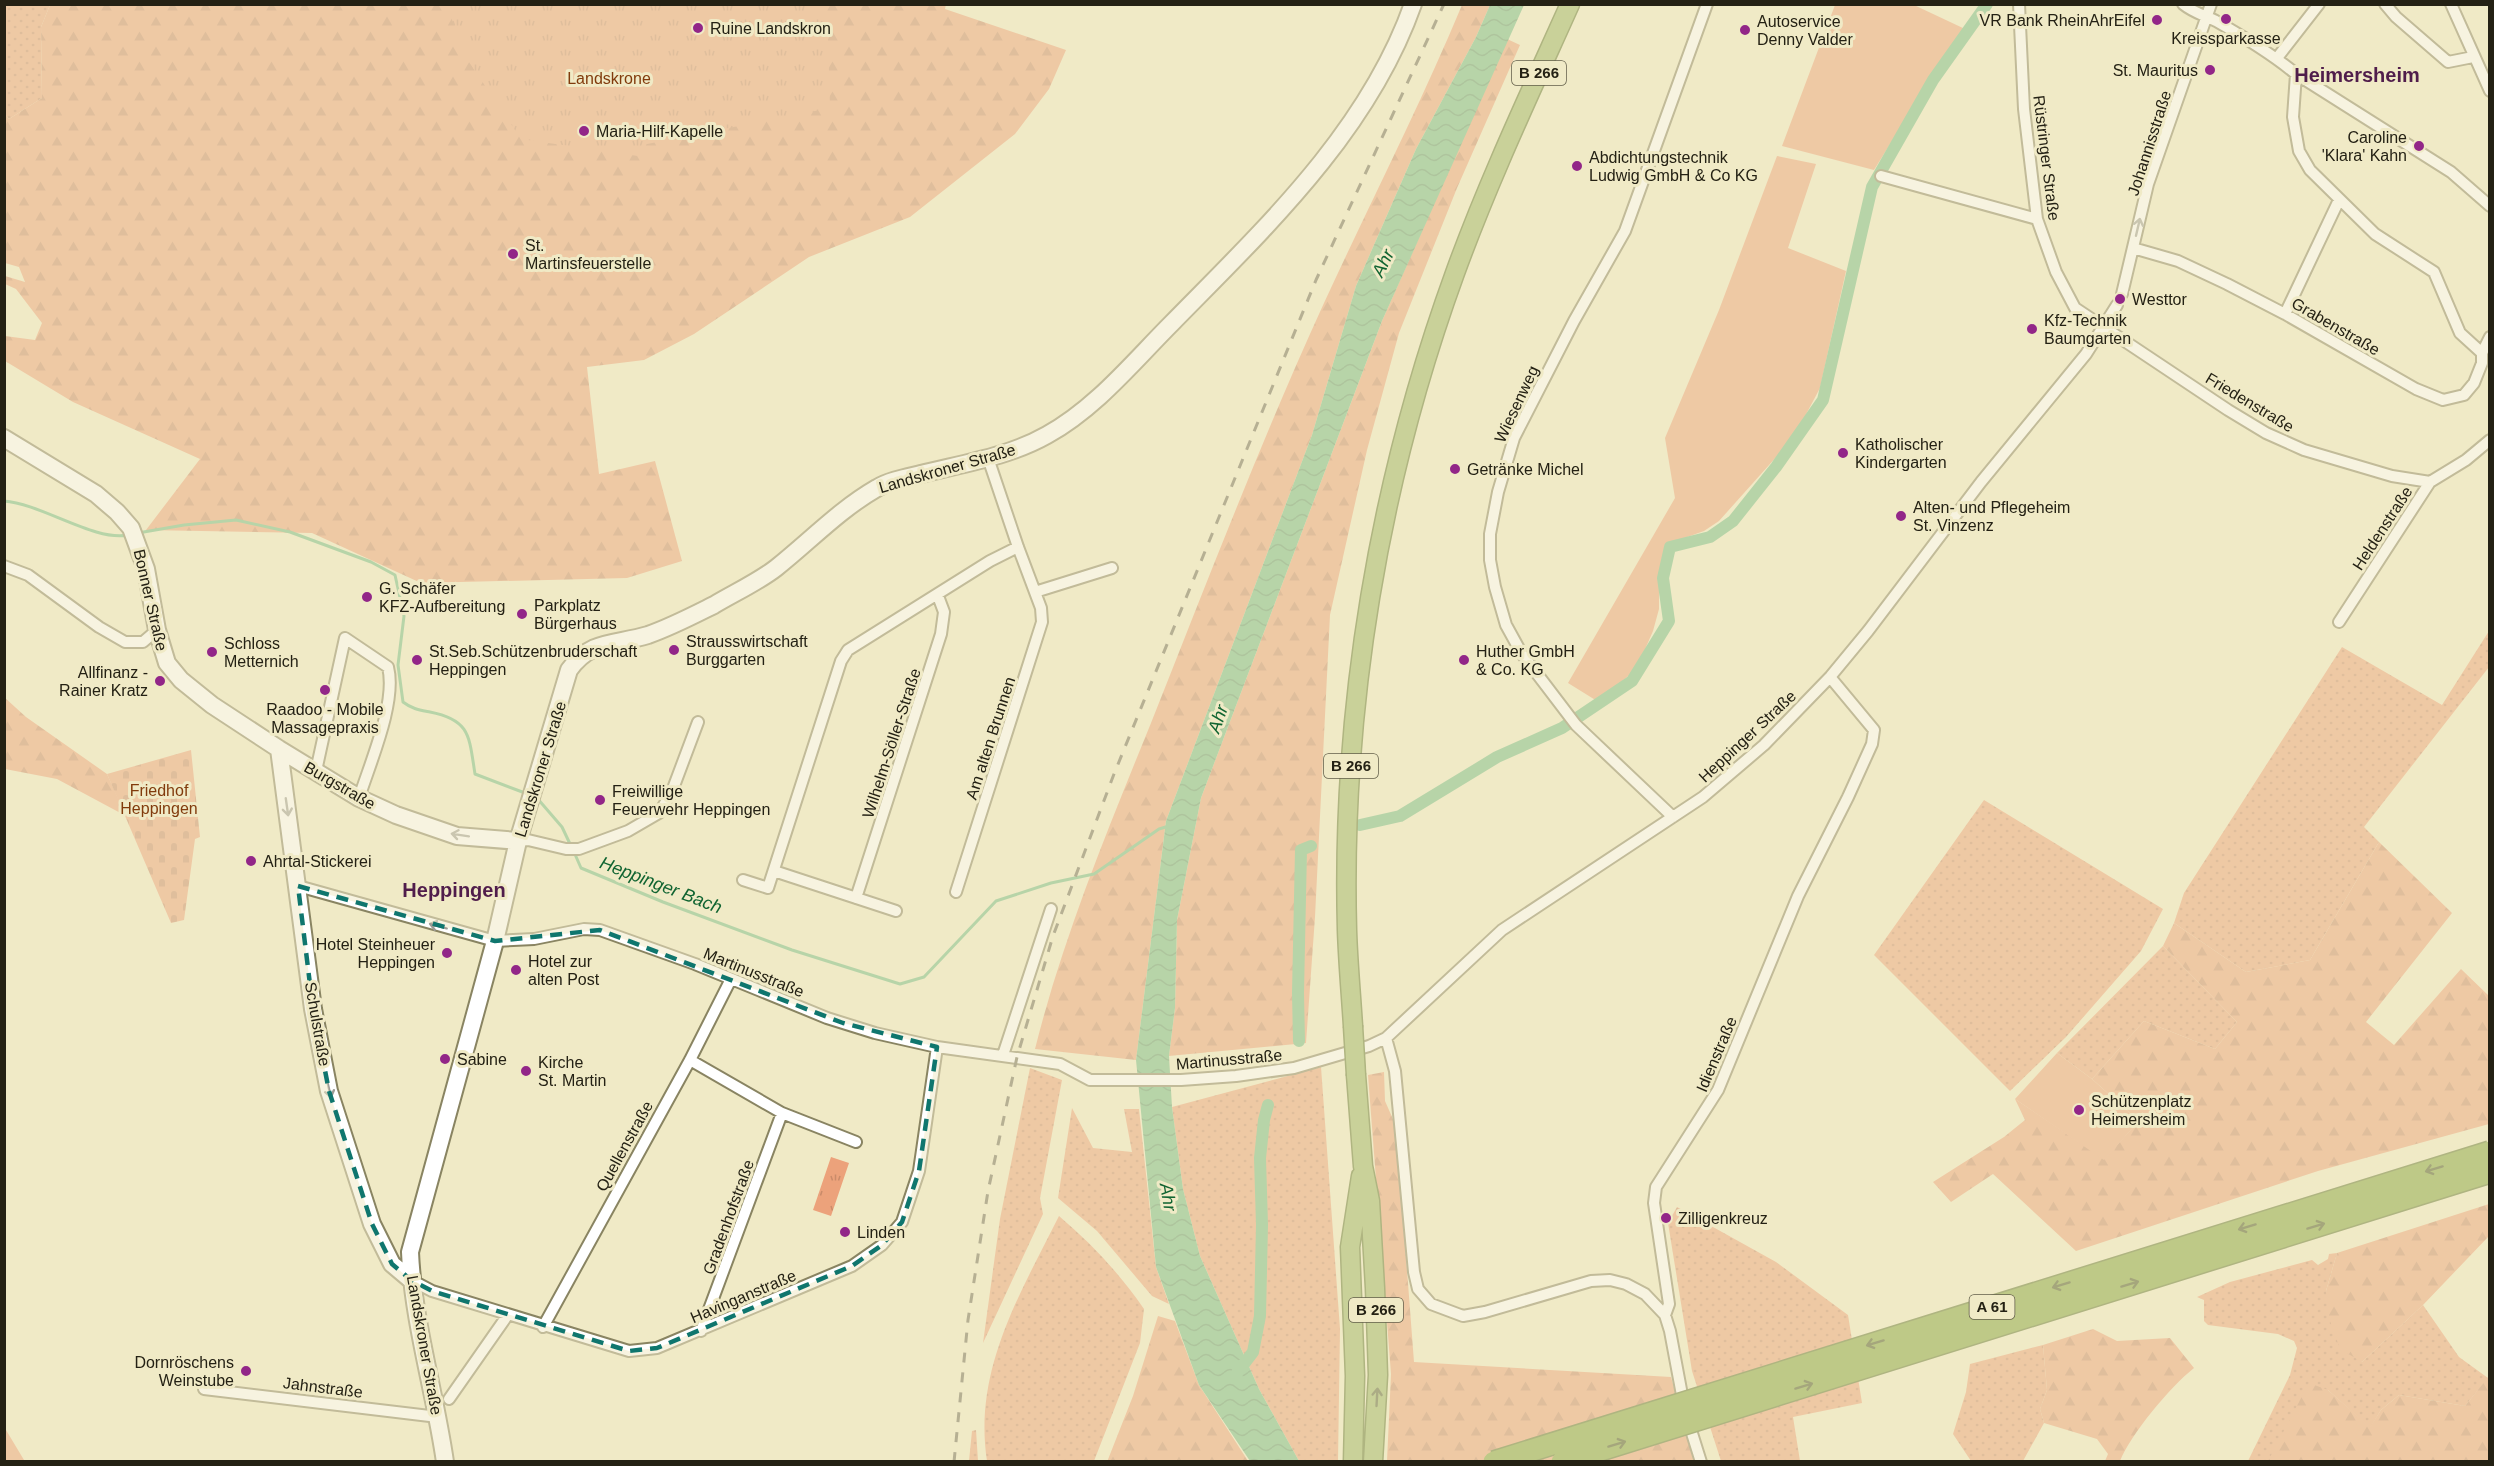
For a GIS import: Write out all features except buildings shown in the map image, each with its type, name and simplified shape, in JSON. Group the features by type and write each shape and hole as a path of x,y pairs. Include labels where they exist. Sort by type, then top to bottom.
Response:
{"highway":[{"name":"B 266","path":"1373,1458 1378,1376 1376,1299 1370,1201 1363,1166 1347,931 1349,792 1358,683 1387,509 1413,404 1434,333 1455,271 1500,161 1570,4"},
{"name":"A 61","path":"1494,1461 2490,1152"},
{"name":"B 266","path":"1354,1453 1355,1376 1350,1247 1363,1166"},
{"name":"A 61","path":"1562,1461 2490,1172"}],"main road":[{"name":"Landskroner Straße","path":"445,1461 411,1280 410,1252 495,942 518,841 531,804 569,670 579,656 596,647 647,635 680,623 774,570 844,509 880,485 988,458 1020,447 1047,435 1071,419 1100,395 1232,262 1308,179 1341,137 1386,64 1399,40 1413,4"},
{"name":"Bonner Straße","path":"4,438 96,494 117,512 135,537 146,569 157,630 167,663 181,680"},
{"name":"Burgstraße","path":"181,680 212,705 358,798 424,827 457,836 518,841"},
{"name":"Schulstraße","path":"279,749 313,1009 329,1091 372,1224 392,1264 411,1280"}],"street":[{"name":"Wiesenweg","path":"1673,817 1573,721 1522,654 1506,625 1495,587 1490,560 1490,534 1498,492 1514,438 1625,231 1707,4"},
{"name":"Rüstringer Straße","path":"2019,4 2024,109 2037,219 2056,272 2075,308 2105,327"},
{"path":"2182,4 2196,15 2207,16 2277,58 2296,74 2451,172 2490,206"},
{"name":"Johannisstraße","path":"2122,294 2148,184 2199,44 2211,4"},
{"path":"2277,58 2319,4"},
{"path":"2385,4 2396,17 2448,62 2473,57"},
{"path":"2451,4 2490,91"},
{"path":"2296,74 2293,117 2299,151 2310,170 2375,234 2434,272 2460,333 2482,353"},
{"path":"1881,176 2037,219"},
{"path":"2285,314 2339,200"},
{"name":"Grabenstraße","path":"2133,248 2178,261 2285,314 2416,389 2443,400 2464,395 2474,383 2482,363 2482,353 2490,338"},
{"path":"2105,327 2117,305"},
{"name":"Friedenstraße","path":"2105,327 2265,433 2304,450 2381,473 2430,482"},
{"name":"Heppinger Straße","path":"1317,1063 1386,1038 1502,930 1704,796 1744,763 1830,677 2105,327"},
{"name":"Heldenstraße","path":"2338,622 2430,482 2466,460 2490,440"},
{"name":"Am alten Brunnen","path":"956,892 1042,622 1041,608 988,458"},
{"path":"743,880 768,888 841,661 848,650 938,596 990,561 1018,547"},
{"path":"4,566 28,575 99,627 126,642 143,642 157,630"},
{"path":"1035,592 1112,568"},
{"name":"Wilhelm-Söller-Straße","path":"856,898 941,634 944,612 938,596"},
{"path":"316,771 345,638 388,667 391,679 389,704 358,798"},
{"name":"Idienstraße","path":"1701,1461 1685,1411 1665,1315 1669,1304 1654,1203 1656,1187 1718,1090 1798,896 1872,744 1874,730 1830,677"},
{"path":"518,841 528,840 566,849 579,849 628,831 659,813 671,794 698,722"},
{"path":"774,872 896,910"},
{"path":"298,886 495,942"},
{"path":"1002,1055 1051,909"},
{"name":"Martinusstraße","path":"495,942 534,939 584,929 600,930 874,1033 937,1047 1060,1064 1090,1080 1181,1080 1294,1068 1317,1063"},
{"name":"Quellenstraße","path":"543,1326 690,1060 731,979"},
{"path":"1386,1038 1395,1071 1414,1272 1418,1289 1431,1304 1463,1316 1485,1312 1591,1281 1610,1281 1626,1284 1645,1294 1665,1315"},
{"name":"Havinganstraße","path":"411,1280 432,1292 629,1351 657,1348 852,1266 882,1245 902,1222 919,1170 937,1047"},
{"path":"690,1060 782,1113 856,1142"},
{"name":"Gradenhofstraße","path":"701,1330 782,1113"},
{"path":"449,1399 507,1316"},
{"name":"Jahnstraße","path":"204,1389 438,1417"}],"highlighted area":[{"path":"298,886 495,941 600,930 843,1023 937,1047 919,1171 902,1222 882,1245 852,1266 657,1348 629,1351 432,1291 411,1280 392,1264 372,1224 329,1091 313,1009"}],"green space":[{"path":"946,4 945,9 1066,50 1049,89 1015,134 910,217 809,257 694,334 644,360 587,367 599,474 655,461 682,561 627,578 421,583 312,533 146,530 200,459 73,402 5,361 5,336 35,340 42,323 16,289 5,284 5,276 25,282 19,267 5,263 4,113 9,119 42,98 41,27 50,5"},
{"path":"4,5 50,5 41,27 42,98 9,119 4,113"},
{"name":"Landskrone","path":"446,5 827,5 830,108 642,145 638,156 521,139 469,62"},
{"path":"1462,5 1490,5 1476,37 1416,149 1356,286 1312,435 1166,821 1136,1060 1035,1049 1046,1007 1087,884 1256,459 1324,303"},
{"path":"1835,5 1914,5 1965,29 1947,52 1874,170 1782,146"},
{"path":"1507,39 1520,45 1457,188 1399,333 1367,450 1330,615 1315,917 1306,1043 1169,1056 1175,1008 1177,920 1201,798 1382,321"},
{"path":"1777,156 1816,164 1788,248 1846,271 1820,388 1794,437 1719,521 1704,531 1665,545 1659,576 1659,609 1653,631 1636,670 1597,701 1568,683 1675,498 1665,438 1719,310"},
{"path":"2489,631 2489,667 2364,827 2379,842 2310,960 2246,972 2174,923 2184,893 2342,647 2442,705"},
{"path":"4,697 26,717 107,774 126,816 57,779 5,769"},
{"name":"Friedhof Heppingen","path":"191,750 200,837 195,839 184,920 171,923 107,774"},
{"path":"1984,800 2163,909 2141,951 2066,1037 2010,1091 1874,955"},
{"path":"2379,842 2452,913 2366,1022 2394,1045 2461,969 2489,996 2489,1124 2318,1171 2076,1251 1993,1174 1951,1202 1933,1182 2004,1137 2025,1120 2015,1099 2104,1159 2139,1121 2092,1079 2144,1021 2215,1049 2237,1022 2163,946 2174,923 2246,972 2310,960"},
{"path":"2163,946 2237,1022 2215,1049 2144,1021 2092,1079 2057,1053"},
{"name":"Schützenplatz Heimersheim","path":"2057,1053 2092,1079 2139,1121 2104,1160 2015,1099"},
{"path":"1321,1067 1340,1329 1338,1461 1299,1461 1259,1389 1200,1256 1183,1189 1172,1107"},
{"path":"1030,1068 1062,1080 1040,1198 1043,1214 983,1343 1000,1219"},
{"path":"1384,1072 1385,1101 1396,1126 1414,1362 1671,1377 1695,1461 1387,1461 1391,1374 1368,1075"},
{"path":"1072,1108 1093,1148 1132,1152 1124,1109 1139,1109 1156,1267 1169,1304 1152,1296 1097,1231 1058,1198"},
{"path":"831,1157 849,1163 831,1216 813,1210"},
{"path":"2489,1204 2489,1236 2423,1305 2362,1362 2340,1349 2329,1318 2326,1291 2337,1253"},
{"path":"1677,1207 1776,1262 1848,1315 1862,1403 1793,1417 1800,1461 1721,1461 1692,1371 1668,1223"},
{"path":"1059,1216 1105,1260 1144,1309 1140,1343 1094,1461 987,1461 984,1428 993,1364 1015,1304"},
{"path":"2337,1253 2326,1291 2362,1362 2423,1305 2459,1357 2488,1378 2465,1406 2399,1395 2381,1410 2370,1428 2328,1390 2268,1461 2248,1461 2290,1375 2297,1348 2294,1341 2278,1334 2208,1325 2204,1321 2204,1300 2197,1297 2230,1282 2312,1260 2318,1265 2328,1259 2329,1254"},
{"path":"1158,1316 1175,1321 1199,1385 1248,1461 1107,1462 1133,1396"},
{"path":"2093,1329 2117,1341 2170,1338 2194,1368 2152,1412 2125,1450 2120,1461 2105,1461 2108,1454 2097,1439 2044,1423 2040,1409 2047,1390 2043,1345"},
{"path":"2043,1345 2047,1390 2040,1409 2044,1423 2023,1461 1971,1461 1953,1434 1966,1392 1970,1364"},
{"path":"2489,1376 2489,1461 2268,1461 2309,1383 2328,1390 2370,1427 2381,1410 2399,1395 2465,1406"},
{"path":"6,1430 24,1460 5,1461"},
{"path":"976,1430 978,1461 969,1461 972,1431"}],"water":[{"name":"Ahr","path":"1490,5 1524,5 1382,321 1201,798 1177,920 1175,1008 1169,1056 1172,1107 1183,1189 1200,1256 1259,1389 1299,1461 1250,1461 1199,1385 1156,1267 1136,1060 1166,821 1312,435 1356,286 1416,149 1476,37"}],"waterway":[{"path":"1360,825 1400,816 1497,757 1562,728 1632,681 1669,621 1663,578 1670,547 1710,537 1733,521 1776,467 1823,400 1872,187 1933,80 1987,4"},
{"name":"Heppinger Bach","path":"4,501 35,509 100,533 115,536 128,535"},
{"name":"Heppinger Bach","path":"138,533 184,525 236,520 290,532 371,562 395,575 404,616 398,665 403,702 416,709 443,715 461,725 469,740 475,774 525,793"},
{"name":"Heppinger Bach","path":"537,798 562,827 571,846"},
{"name":"Heppinger Bach","path":"574,852 581,868 663,902 792,950 900,984 924,977 996,901 1051,883 1094,874 1159,829 1169,826"},
{"path":"1299,1041 1301,850 1311,846"},
{"path":"1237,1373 1253,1352 1260,1316 1262,1225 1260,1158 1268,1105"}],"railway":[{"path":"954,1462 968,1320 988,1191 1017,1057 1053,936 1114,774 1316,280 1444,4"}],"place":[{"name":"Kreissparkasse","path":"2226,19"},
{"name":"VR Bank RheinAhrEifel","path":"2157,20"},
{"name":"Ruine Landskron","path":"698,28"},
{"name":"Autoservice Denny Valder","path":"1745,30"},
{"name":"St. Mauritus","path":"2210,70"},
{"name":"Maria-Hilf-Kapelle","path":"584,131"},
{"name":"Caroline 'Klara' Kahn","path":"2419,146"},
{"name":"Abdichtungstechnik Ludwig GmbH & Co KG","path":"1577,166"},
{"name":"St. Martinsfeuerstelle","path":"513,254"},
{"name":"Westtor","path":"2120,299"},
{"name":"Kfz-Technik Baumgarten","path":"2032,329"},
{"name":"Katholischer Kindergarten","path":"1843,453"},
{"name":"Getränke Michel","path":"1455,469"},
{"name":"Alten- und Pflegeheim St. Vinzenz","path":"1901,516"},
{"name":"G. Schäfer KFZ-Aufbereitung","path":"367,597"},
{"name":"Parkplatz Bürgerhaus","path":"522,614"},
{"name":"Strausswirtschaft Burggarten","path":"674,650"},
{"name":"Schloss Metternich","path":"212,652"},
{"name":"St.Seb.Schützenbruderschaft Heppingen","path":"417,660"},
{"name":"Huther GmbH & Co. KG","path":"1464,660"},
{"name":"Allfinanz - Rainer Kratz","path":"160,681"},
{"name":"Raadoo - Mobile Massagepraxis","path":"325,690"},
{"name":"Freiwillige Feuerwehr Heppingen","path":"600,800"},
{"name":"Ahrtal-Stickerei","path":"251,861"},
{"name":"Hotel Steinheuer Heppingen","path":"447,953"},
{"name":"Hotel zur alten Post","path":"516,970"},
{"name":"Sabine","path":"445,1059"},
{"name":"Kirche St. Martin","path":"526,1071"},
{"name":"Schützenplatz Heimersheim","path":"2079,1110"},
{"name":"Zilligenkreuz","path":"1666,1218"},
{"name":"Linden","path":"845,1232"},
{"name":"Dornröschens Weinstube","path":"246,1371"}],"district":[{"name":"Heimersheim","path":"2357,75"},
{"name":"Heppingen","path":"454,890"}]}
